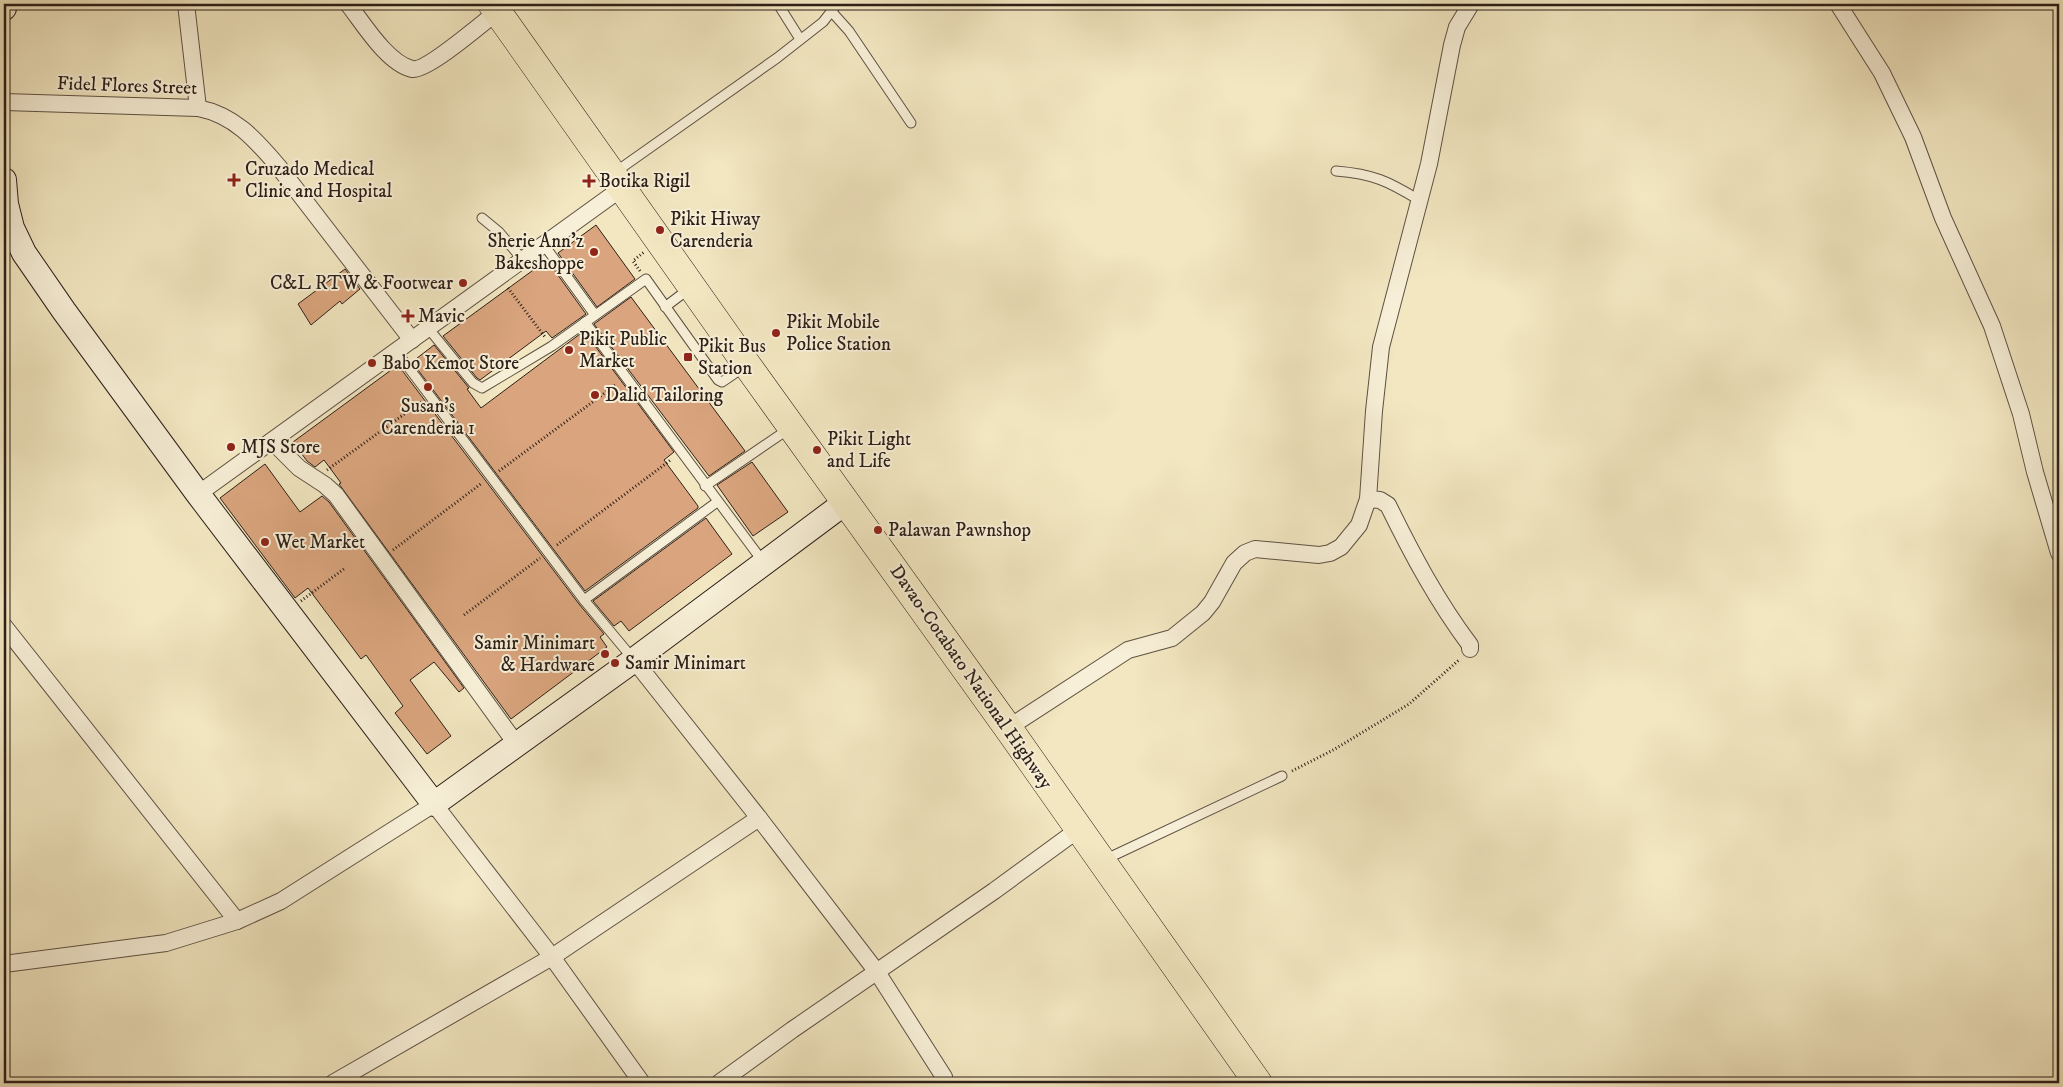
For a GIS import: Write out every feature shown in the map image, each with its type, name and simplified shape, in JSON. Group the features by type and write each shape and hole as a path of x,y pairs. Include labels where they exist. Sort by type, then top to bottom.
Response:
{"highway":[{"name":"Davao-Cotabato National Highway","path":"495,7 747,365 1008,728 1258,1083"}],"street":[{"path":"186,4 198,108"},
{"path":"348,4 381,47 399,63 414,69 424,66 440,56 495,7"},
{"path":"1008,728 1128,650 1172,638 1212,602 1234,563 1245,553 1255,549 1319,555 1330,553 1341,547 1359,525 1368,499 1374,411 1381,347 1430,164 1452,45 1457,27 1471,4"},
{"path":"1838,4 1882,73 1914,137 1943,218 1992,326 2022,414 2035,472 2059,553"},
{"name":"Fidel Flores Street","path":"4,102 198,108 224,115 259,144 278,166 412,340"},
{"path":"4,180 6,204 12,228 24,253 64,311 286,612 552,957 642,1083"},
{"path":"198,494 544,245 617,181"},
{"path":"272,441 299,468 336,495 380,559 517,745"},
{"path":"1368,499 1380,500 1388,505 1420,570 1450,618 1470,645 1470,649"},
{"path":"4,964 166,942 237,921 282,901 434,804 634,660 846,502"},
{"path":"4,626 237,921"},
{"path":"634,660 759,818 877,972 944,1078"},
{"path":"333,1083 552,957 759,818"},
{"path":"719,1083 784,1035 994,891 1079,829"}],"lane":[{"path":"778,4 800,40"},
{"path":"617,181 800,40 834,8 911,123"},
{"path":"1336,170 1380,178 1419,200"},
{"path":"482,218 499,232 523,260"},
{"path":"544,245 595,315"},
{"path":"428,328 472,383 482,388 552,346 646,279 718,380 722,382 747,365"},
{"path":"665,307 692,287"},
{"path":"585,322 764,563"},
{"path":"396,351 584,600 634,660"},
{"path":"705,486 791,427"},
{"path":"584,600 717,502"},
{"path":"1101,861 1282,776"}],"path":[{"path":"500,277 552,346"},
{"path":"380,559 626,377"},
{"path":"315,479 430,396"},
{"path":"464,615 680,452"},
{"path":"286,612 344,568"},
{"path":"1282,776 1334,749 1409,704 1470,649"}],"building":[{"path":"596,225 635,279 597,307 558,253"},
{"path":"547,260 586,314 552,338 546,331 480,380 443,336"},
{"path":"345,269 360,289 342,304 340,301 311,325 298,304"},
{"path":"631,297 745,451 709,476 594,324"},
{"path":"584,331 674,452 664,460 698,506 698,508 585,591 412,362 434,345 469,388 467,389 481,408"},
{"path":"398,365 579,604 604,634 600,637 607,647 511,719 339,484 341,483 324,460 315,467 307,461 293,442"},
{"path":"752,462 788,512 753,536 717,485"},
{"path":"265,464 300,512 322,496 329,502 464,688 459,692 434,662 410,680 451,736 427,754 395,713 403,706 366,655 361,659 308,588 295,598 220,498"},
{"path":"706,518 732,554 629,631 621,621 614,626 593,601"}],"place":[{"name":"Cruzado Medical Clinic and Hospital","path":"234,180"},
{"name":"Botika Rigil","path":"589,181"},
{"name":"Pikit Hiway Carenderia","path":"660,230"},
{"name":"Sherie Ann'z Bakeshoppe","path":"594,252"},
{"name":"C&L RTW & Footwear","path":"463,283"},
{"name":"Mavic","path":"408,316"},
{"name":"Pikit Mobile Police Station","path":"776,333"},
{"name":"Pikit Public Market","path":"569,350"},
{"name":"Pikit Bus Station","path":"688,357"},
{"name":"Babo Kemot Store","path":"372,363"},
{"name":"Susan's Carenderia 1","path":"428,387"},
{"name":"Dalid Tailoring","path":"595,395"},
{"name":"MJS Store","path":"231,447"},
{"name":"Pikit Light and Life","path":"817,450"},
{"name":"Palawan Pawnshop","path":"878,530"},
{"name":"Wet Market","path":"265,542"},
{"name":"Samir Minimart & Hardware","path":"605,654"},
{"name":"Samir Minimart","path":"615,663"}]}
